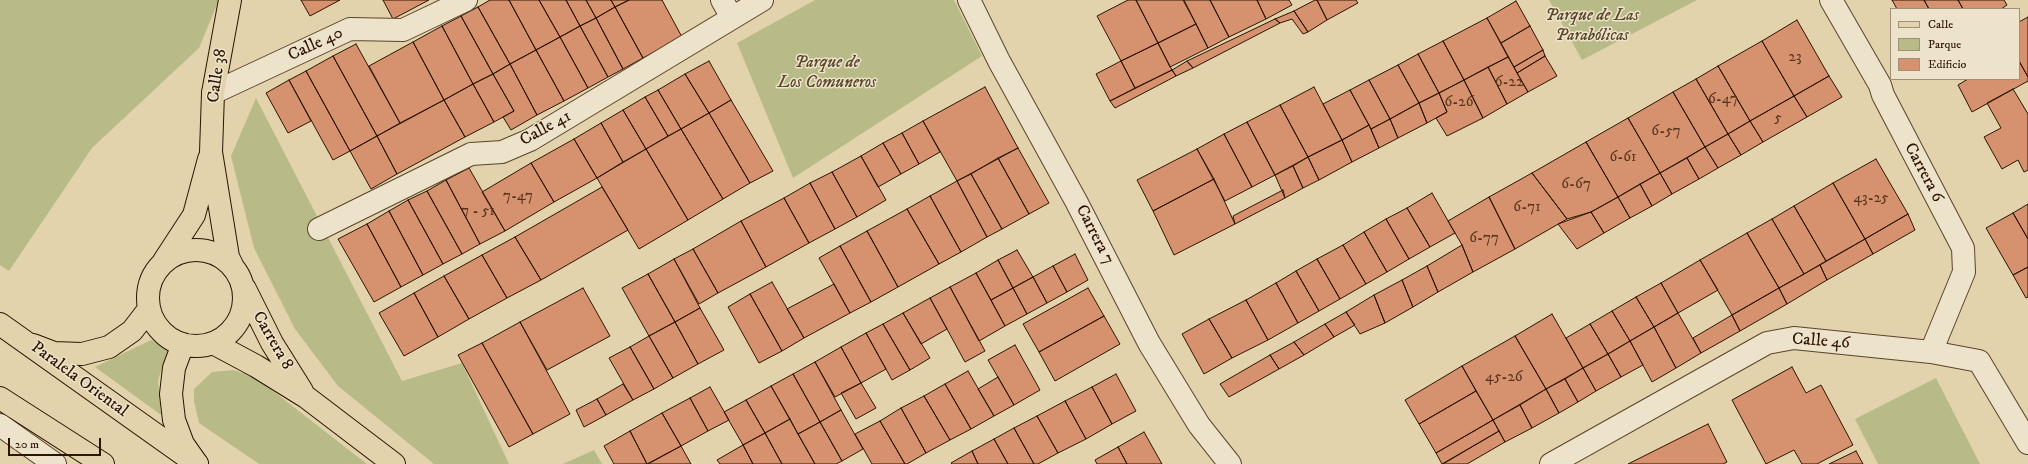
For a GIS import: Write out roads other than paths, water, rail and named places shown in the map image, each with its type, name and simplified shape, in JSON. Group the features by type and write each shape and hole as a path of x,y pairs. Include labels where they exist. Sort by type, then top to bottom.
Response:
{"main road":[{"name":"Calle 38","path":"230,0 213,93 211,152 228,257 237,273"},
{"name":"Calle 38","path":"164,262 194,215 211,152"},
{"path":"193,250 214,253 237,273 244,297 242,311 236,325 227,335 213,343 193,346 184,344 165,335 158,327 149,309 149,289 157,270 172,256 193,250"},
{"name":"Carrera 8","path":"237,273 253,308 272,343 306,397"},
{"path":"28,344 54,353 82,354 109,347 132,331 149,309"},
{"name":"Paralela Oriental","path":"0,324 197,464"},
{"name":"Carrera 8","path":"213,343 256,366 306,397 394,464"},
{"path":"184,344 174,368 171,400 174,420 183,444 197,464"},
{"path":"0,398 103,464"}],"street":[{"name":"Calle 40","path":"213,93 350,29 404,30 466,0"},
{"name":"Calle 41","path":"319,229 471,154 502,152 530,140 727,9 762,0"},
{"name":"Carrera 7","path":"969,0 999,61 1076,201 1150,343 1199,425 1230,464"},
{"name":"Carrera 6","path":"1831,0 1880,85 1883,95 1963,248 1964,272 1931,352"},
{"name":"Calle 46","path":"1551,464 1767,343 1794,338 1931,352 1979,360 2028,443"},
{"path":"0,425 55,464"}],"park label":[{"name":"Parque de Las Parabólicas","path":"1592,26"},
{"name":"Parque de Los Comuneros","path":"827,73"}]}
